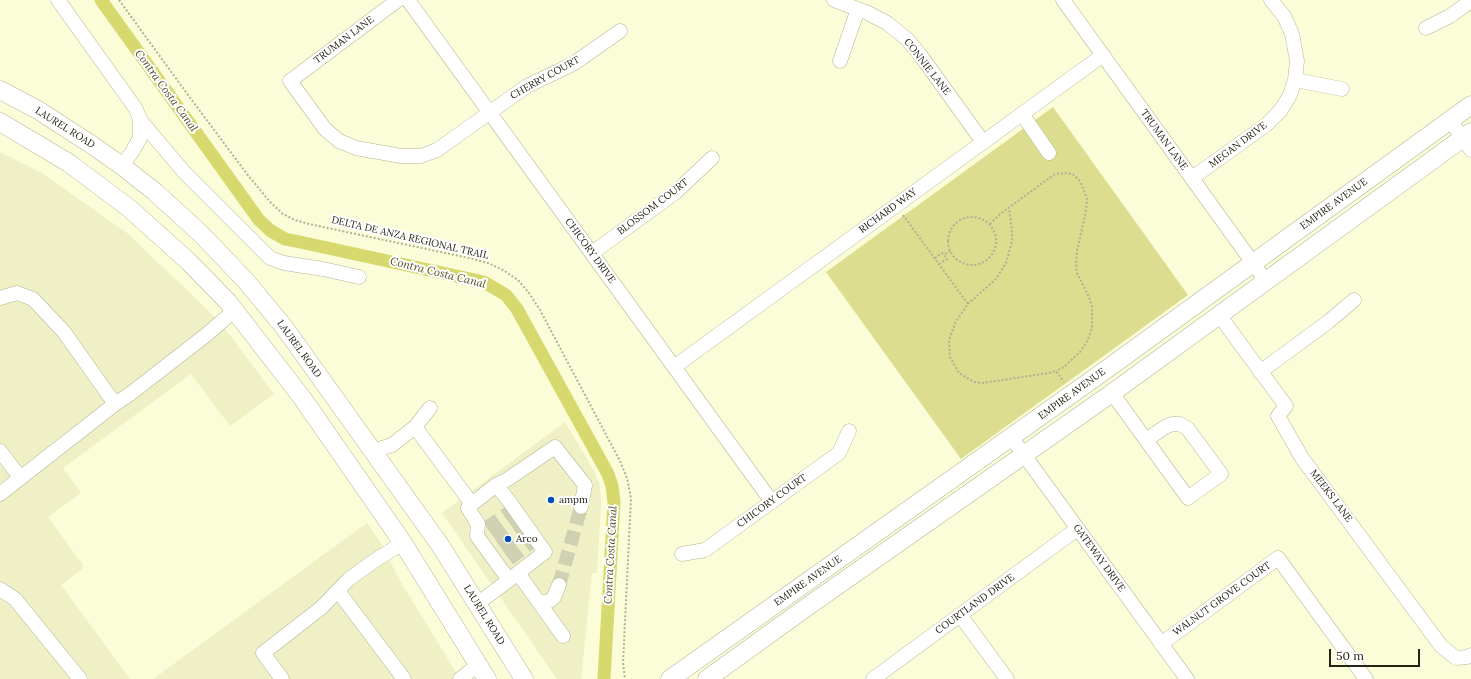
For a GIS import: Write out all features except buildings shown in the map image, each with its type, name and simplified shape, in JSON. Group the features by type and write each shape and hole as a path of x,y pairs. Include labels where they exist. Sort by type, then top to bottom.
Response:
{"main road":[{"name":"LAUREL ROAD","path":"0,90 38,110 122,166 155,192 201,234 245,280 284,327 440,545 524,679"},
{"name":"EMPIRE AVENUE","path":"670,679 1011,437 1471,105"},
{"path":"0,122 69,163 129,208 189,262 235,310 303,400 350,467 402,543 483,672"},
{"name":"EMPIRE AVENUE","path":"707,679 804,609 1112,393 1266,281 1468,140"},
{"path":"350,467 373,451"}],"street":[{"path":"58,0 136,109 140,120 140,138 122,166"},
{"name":"TRUMAN LANE","path":"290,81 398,0"},
{"name":"CHICORY DRIVE","path":"408,0 772,502"},
{"name":"CONNIE LANE","path":"834,0 858,9 887,23 907,39 983,142"},
{"name":"TRUMAN LANE","path":"1063,0 1266,281"},
{"name":"MEGAN DRIVE","path":"1192,178 1266,125 1281,110 1290,95 1295,80 1297,61 1292,34 1284,16 1271,0"},
{"path":"1426,28 1450,16 1471,1"},
{"path":"840,61 858,9"},
{"name":"CHERRY COURT","path":"290,81 325,129 339,141 356,148 401,156 420,156 437,150 527,86 573,64 620,31"},
{"name":"RICHARD WAY","path":"674,366 1103,55"},
{"path":"1295,80 1342,89"},
{"path":"1022,114 1049,153"},
{"path":"140,120 184,172 270,258 284,263 323,269 359,277"},
{"path":"1450,120 1468,140"},
{"name":"BLOSSOM COURT","path":"592,253 676,192 712,158"},
{"path":"0,298 18,293 33,300 64,332 114,404"},
{"path":"1260,372 1328,322 1354,300"},
{"path":"0,494 114,404 130,394 206,335 235,310"},
{"name":"MEEKS LANE","path":"1219,315 1286,406 1278,416 1302,458 1442,646 1456,658 1467,658 1471,655"},
{"path":"1112,393 1146,440 1188,498 1221,474 1188,429 1180,424 1172,424 1165,427 1146,440"},
{"path":"373,451 391,446 415,428 430,408"},
{"path":"415,428 472,504"},
{"name":"CHICORY COURT","path":"682,554 705,550 839,453 849,431"},
{"name":"GATEWAY DRIVE","path":"1011,437 1187,679"},
{"path":"563,636 537,600 514,577 468,508 496,485 508,479 555,447 584,485 581,507"},
{"path":"0,451 20,478"},
{"path":"477,604 545,552 520,521 496,485"},
{"name":"COURTLAND DRIVE","path":"873,679 1077,529"},
{"path":"282,679 263,654 321,608 349,579 402,543"},
{"name":"WALNUT GROVE COURT","path":"1161,644 1278,558 1366,679"},
{"path":"537,600 544,603 551,600 554,597 559,585"},
{"path":"0,589 15,599 80,679"},
{"path":"338,591 404,679"},
{"path":"960,615 1007,679"},
{"path":"460,679 483,672"}],"path":[{"name":"DELTA DE ANZA REGIONAL TRAIL","path":"119,0 248,174 271,203 283,214 295,220 309,224 488,263 518,280 529,293 548,324 627,478 631,498 623,662 625,679"},
{"path":"990,224 1008,208 1055,174 1060,172 1074,175 1079,180 1083,188 1086,199 1086,211 1077,251 1076,263 1077,273 1092,306 1092,327 1088,340 1080,352 1064,367 1056,371 991,383 974,382 965,378 959,373 953,365 950,357 949,340 956,322 968,304 996,279 1006,263 1012,242 1012,230 1008,208"},
{"path":"903,214 968,304"},
{"path":"965,218 980,218 990,224 996,235 997,243 993,254 984,262 977,265 961,263 950,251 948,243 952,228 957,222 965,218"},
{"path":"944,256 950,251"},
{"path":"935,258 942,253 944,256"},
{"path":"939,264 946,259 944,256"},
{"path":"1056,371 1066,384"}],"shaded area":[{"path":"0,152 42,173 127,233 212,314 226,330 274,394 230,426 191,374 63,468 81,493 48,517 83,565 82,569 61,585 130,679 0,679"},
{"path":"565,422 594,471 600,486 601,504 597,573 592,573 581,679 557,679 442,513"},
{"path":"367,523 381,543 399,579 460,679 153,679"}],"green space":[{"path":"1053,107 1188,295 961,459 826,272"}],"waterway":[{"name":"Contra Costa Canal","path":"101,0 259,220 271,231 285,239 484,282 506,295 517,309 608,474 612,486 614,502 604,679"}],"tunnel":[{"path":"559,585 581,507"},
{"path":"487,528 511,511"},
{"path":"495,539 518,522"},
{"path":"501,548 525,531"},
{"path":"509,559 532,541"}],"place":[{"name":"ampm","path":"551,500"},
{"name":"Arco","path":"508,539"}]}
